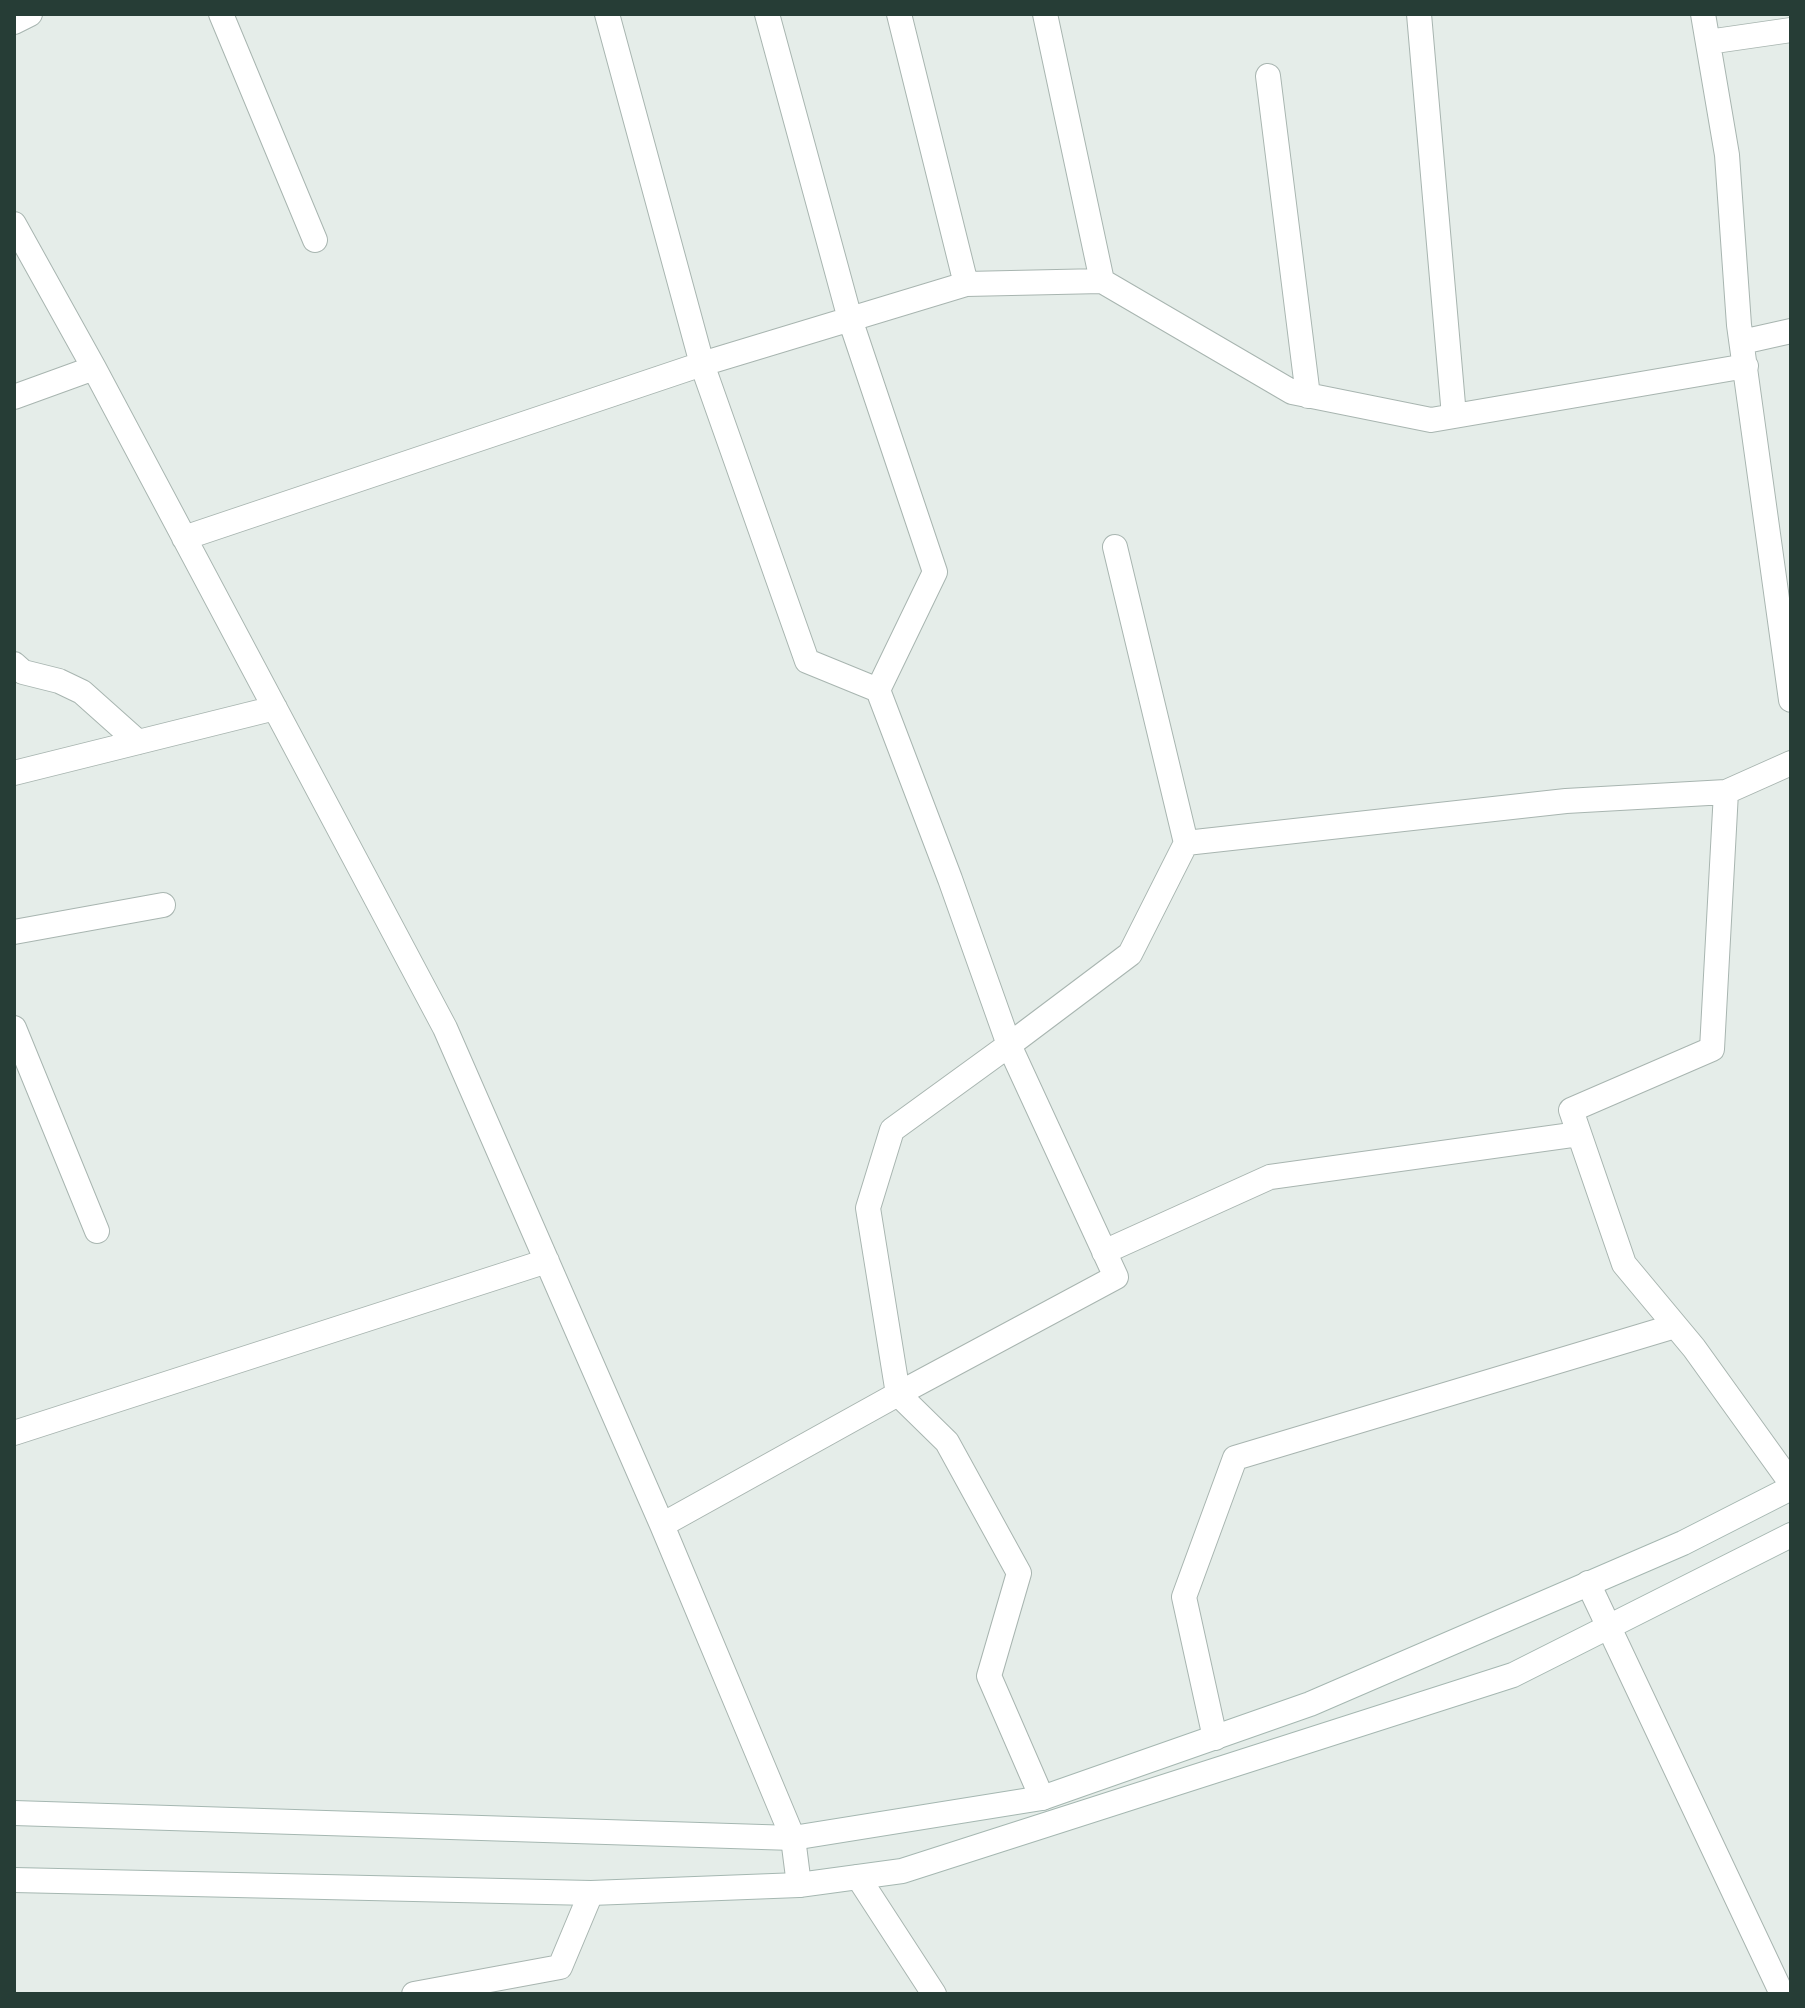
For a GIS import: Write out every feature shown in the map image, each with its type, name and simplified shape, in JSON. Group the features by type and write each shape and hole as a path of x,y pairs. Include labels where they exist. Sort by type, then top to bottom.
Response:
{"street":[{"path":"14,22 30,14"},
{"path":"221,14 315,240"},
{"path":"607,14 702,364 807,661 878,690"},
{"path":"662,1525 1116,1277 1009,1045 878,690 935,572 850,319 767,14"},
{"path":"899,14 966,284"},
{"path":"1045,14 1102,281"},
{"path":"1419,14 1454,416"},
{"path":"1703,14 1727,155 1739,325 1791,700"},
{"path":"1708,42 1791,30"},
{"path":"1268,76 1308,396"},
{"path":"14,224 94,368 445,1028 662,1525 793,1838 799,1885"},
{"path":"184,538 702,364 966,284 1102,281 1292,392 1431,420 1744,354 1791,331"},
{"path":"14,397 94,368"},
{"path":"1042,1798 989,1676 1019,1573 947,1442 898,1394 868,1208 892,1130 1130,954 1186,843 1115,547"},
{"path":"14,664 23,672 59,681 82,692 138,742"},
{"path":"14,773 275,708"},
{"path":"1186,843 1566,801 1726,792 1791,763"},
{"path":"14,1813 793,1838 1042,1798 1310,1704 1683,1543 1791,1486 1694,1348 1624,1264 1571,1110 1712,1049 1726,792"},
{"path":"14,932 163,905"},
{"path":"14,1028 97,1231"},
{"path":"1104,1252 1270,1177 1579,1134"},
{"path":"14,1433 547,1261"},
{"path":"1215,1738 1184,1597 1235,1458 1675,1326"},
{"path":"14,1880 591,1893 799,1885 902,1871 1513,1675 1791,1535"},
{"path":"1588,1583 1782,1994"},
{"path":"858,1877 934,1994"},
{"path":"414,1994 560,1967 591,1893"}]}
